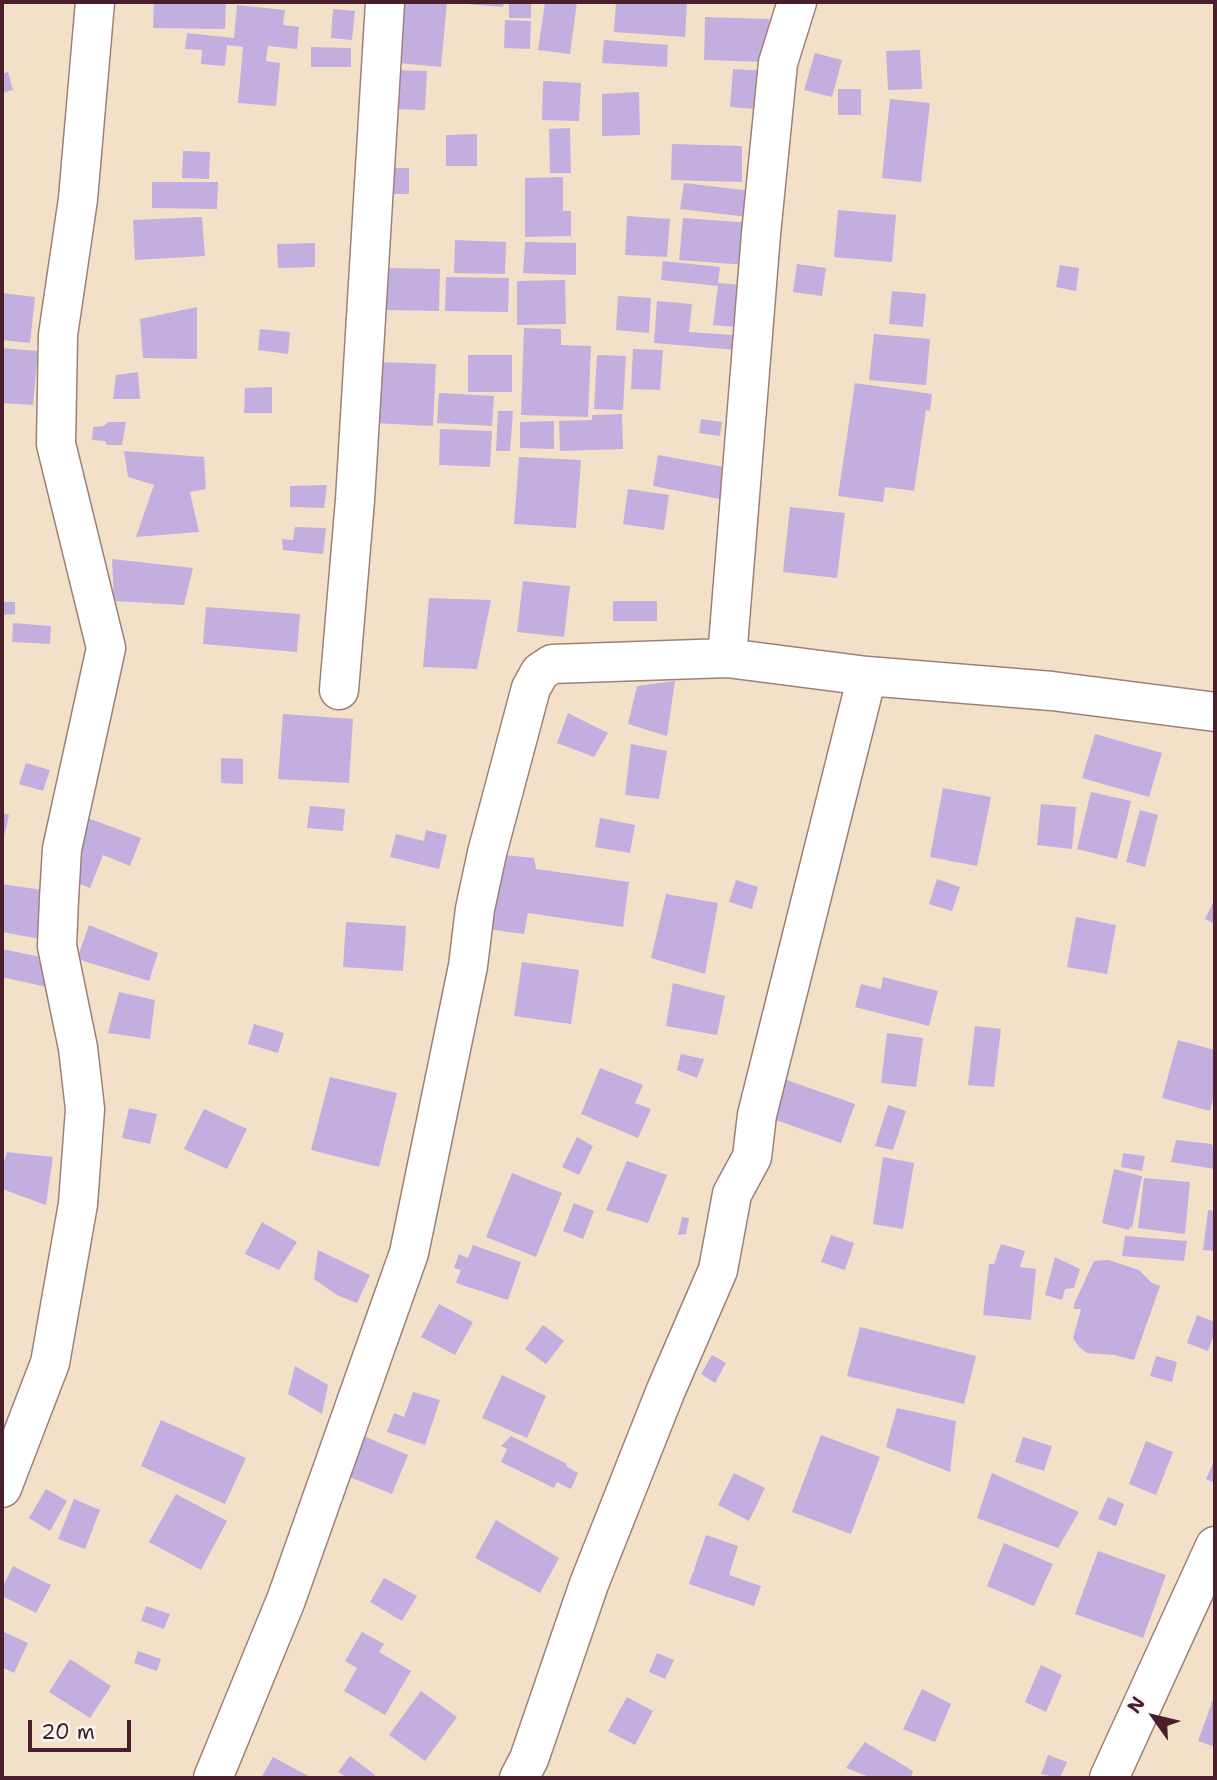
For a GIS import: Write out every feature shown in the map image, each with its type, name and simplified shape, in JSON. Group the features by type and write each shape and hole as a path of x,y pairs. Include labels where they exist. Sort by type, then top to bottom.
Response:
{"street":[{"path":"2,1488 50,1363 78,1204 85,1109 78,1048 57,946 59,899 62,849 106,648 57,444 57,430 58,335 78,199 95,2"},
{"path":"339,690 355,500 385,2"},
{"path":"727,658 761,234 778,63 797,2"},
{"path":"213,1778 286,1600 409,1253 468,966 486,853 531,688 540,672 552,664 727,658 867,676 1052,691 1215,712"},
{"path":"519,1778 529,1759 594,1571 666,1390 718,1270 732,1194 752,1157 757,1115 867,676"},
{"path":"1110,1778 1215,1546"}],"building":[{"path":"154,2 226,2 225,29 153,28"},
{"path":"395,2 447,2 441,67 389,62"},
{"path":"467,2 504,2 503,7"},
{"path":"509,2 531,2 531,18 509,18"},
{"path":"545,2 577,2 570,54 538,50"},
{"path":"616,2 687,2 685,37 614,32"},
{"path":"237,5 285,10 283,25 299,27 297,49 268,46 266,61 280,63 276,106 238,103 243,47 227,45 225,66 201,64 202,50 185,49 187,33 234,38"},
{"path":"333,9 355,11 352,40 331,38"},
{"path":"705,17 769,19 768,62 704,60"},
{"path":"505,20 531,21 530,49 504,48"},
{"path":"604,40 668,45 667,67 602,63"},
{"path":"311,47 351,48 351,67 311,67"},
{"path":"920,50 922,89 888,90 886,51"},
{"path":"815,53 842,60 832,97 804,90"},
{"path":"733,69 769,71 767,110 730,107"},
{"path":"394,70 427,71 425,110 392,109"},
{"path":"8,72 13,90 2,93 2,74"},
{"path":"543,81 581,83 579,121 542,120"},
{"path":"838,89 861,89 861,115 838,115"},
{"path":"639,92 640,135 602,136 602,94"},
{"path":"890,99 930,103 921,182 882,178"},
{"path":"570,128 571,173 550,173 549,129"},
{"path":"477,134 477,166 446,166 446,135"},
{"path":"672,144 742,146 742,182 671,180"},
{"path":"183,151 210,152 209,179 182,178"},
{"path":"383,168 409,168 409,194 382,194"},
{"path":"563,177 563,211 571,211 571,236 525,237 525,178"},
{"path":"152,182 218,182 217,209 152,208"},
{"path":"684,183 760,192 756,218 680,209"},
{"path":"838,210 896,215 892,262 834,257"},
{"path":"627,216 670,219 667,257 625,255"},
{"path":"202,217 205,256 135,260 133,220"},
{"path":"683,218 751,223 747,265 679,260"},
{"path":"455,240 506,242 505,274 454,273"},
{"path":"525,242 576,243 576,275 523,273"},
{"path":"315,243 315,267 278,268 277,244"},
{"path":"663,261 720,267 718,283 753,286 748,328 713,325 718,286 661,280"},
{"path":"797,264 826,268 822,296 793,292"},
{"path":"1060,265 1079,268 1076,291 1056,287"},
{"path":"387,268 440,269 439,311 386,310"},
{"path":"446,277 509,278 508,312 445,311"},
{"path":"565,280 566,324 517,325 517,281"},
{"path":"892,291 926,294 923,327 889,324"},
{"path":"2,293 35,297 30,343 2,340"},
{"path":"618,296 651,298 649,333 616,330"},
{"path":"657,301 692,304 689,332 749,336 748,351 654,343"},
{"path":"197,307 197,359 143,358 140,319"},
{"path":"524,328 561,329 561,345 591,346 588,417 521,415"},
{"path":"260,329 290,332 288,354 258,350"},
{"path":"874,334 930,339 926,385 869,380"},
{"path":"2,348 38,351 33,405 2,403"},
{"path":"633,349 663,350 660,390 631,389"},
{"path":"468,355 512,355 512,392 468,392"},
{"path":"597,355 626,356 623,410 594,409"},
{"path":"377,362 436,364 433,426 374,423"},
{"path":"138,372 140,399 113,399 116,375"},
{"path":"855,383 932,394 930,411 926,410 914,491 885,487 883,502 838,496"},
{"path":"272,387 272,413 244,413 245,388"},
{"path":"439,393 494,396 492,426 437,423"},
{"path":"498,411 513,411 510,451 496,451"},
{"path":"622,414 623,449 560,451 559,421 592,420 592,415"},
{"path":"701,419 722,422 720,436 699,433"},
{"path":"554,421 554,449 520,448 520,422"},
{"path":"108,422 126,422 122,445 107,445 105,441 92,440 93,427 104,426"},
{"path":"440,429 492,431 490,467 439,465"},
{"path":"124,451 204,457 206,489 190,492 199,532 136,537 154,485 128,477"},
{"path":"658,455 736,469 730,501 653,486"},
{"path":"519,457 581,460 576,528 514,524"},
{"path":"327,485 324,508 290,507 290,486"},
{"path":"628,489 669,495 664,530 623,524"},
{"path":"790,507 845,513 837,578 783,572"},
{"path":"295,527 326,528 323,554 283,550 282,539 293,540"},
{"path":"112,559 193,568 184,605 114,601"},
{"path":"523,581 570,586 564,637 517,632"},
{"path":"429,598 491,600 477,669 423,667"},
{"path":"613,601 657,601 657,621 613,621"},
{"path":"2,602 15,602 15,614 2,615"},
{"path":"206,607 300,614 297,652 203,644"},
{"path":"13,623 51,626 50,644 12,642"},
{"path":"675,681 667,736 628,724 637,686"},
{"path":"568,713 608,733 594,757 557,743"},
{"path":"283,714 353,719 349,783 278,779"},
{"path":"1095,734 1162,753 1149,797 1082,778"},
{"path":"631,744 667,751 659,799 625,795"},
{"path":"221,758 243,759 243,784 221,783"},
{"path":"26,763 50,770 43,791 19,784"},
{"path":"943,788 991,797 977,866 930,857"},
{"path":"1091,792 1131,801 1117,859 1077,849"},
{"path":"1041,804 1076,807 1072,849 1037,845"},
{"path":"310,806 345,809 343,831 307,828"},
{"path":"1140,810 1158,815 1145,867 1126,862"},
{"path":"2,813 9,815 3,841 2,841"},
{"path":"88,818 141,838 130,866 103,855 90,888 65,878"},
{"path":"600,818 635,825 630,853 595,847"},
{"path":"426,830 447,835 439,869 390,857 396,834 424,841"},
{"path":"487,853 534,858 536,869 629,882 623,927 528,913 524,934 479,928"},
{"path":"937,879 960,887 952,911 929,904"},
{"path":"736,880 758,887 752,909 729,902"},
{"path":"2,884 42,890 38,917 48,918 46,940 2,932"},
{"path":"666,894 718,903 705,974 651,958"},
{"path":"1215,898 1215,924 1205,919"},
{"path":"1076,917 1116,925 1107,974 1067,967"},
{"path":"346,922 406,926 403,971 343,967"},
{"path":"89,925 158,953 149,981 77,959"},
{"path":"2,949 51,959 46,987 2,977"},
{"path":"522,962 579,970 571,1024 514,1016"},
{"path":"883,977 938,991 929,1026 855,1007 861,984 881,989"},
{"path":"673,983 725,996 717,1035 666,1026"},
{"path":"119,992 155,1000 150,1039 108,1033"},
{"path":"254,1024 284,1033 278,1053 248,1044"},
{"path":"975,1026 1001,1029 994,1087 968,1085"},
{"path":"887,1033 923,1038 916,1087 881,1083"},
{"path":"1178,1040 1215,1050 1215,1091 1210,1111 1162,1098"},
{"path":"681,1054 704,1059 697,1078 677,1070"},
{"path":"600,1068 643,1085 635,1103 651,1109 638,1138 581,1114"},
{"path":"330,1077 397,1093 379,1167 311,1150"},
{"path":"784,1079 855,1104 841,1143 770,1118"},
{"path":"888,1105 906,1111 893,1150 875,1146"},
{"path":"129,1108 157,1114 150,1144 122,1138"},
{"path":"204,1109 247,1129 227,1169 184,1149"},
{"path":"577,1137 593,1146 579,1175 562,1167"},
{"path":"1176,1140 1212,1144 1212,1147 1215,1147 1215,1169 1171,1162"},
{"path":"7,1152 53,1157 46,1205 2,1189 2,1169"},
{"path":"1123,1153 1145,1156 1142,1171 1121,1167"},
{"path":"883,1157 914,1163 903,1229 873,1224"},
{"path":"627,1161 667,1175 648,1223 606,1210"},
{"path":"1114,1169 1142,1176 1132,1228 1129,1230 1102,1223"},
{"path":"512,1173 562,1193 536,1257 486,1237"},
{"path":"1144,1178 1190,1182 1185,1234 1138,1228"},
{"path":"574,1203 594,1211 583,1239 563,1231"},
{"path":"1208,1210 1215,1211 1215,1251 1203,1250"},
{"path":"682,1217 689,1218 686,1234 678,1235"},
{"path":"262,1222 297,1242 279,1270 245,1254"},
{"path":"831,1235 854,1243 845,1270 821,1262"},
{"path":"1125,1236 1187,1241 1184,1261 1122,1256"},
{"path":"1001,1244 1025,1251 1020,1267 1036,1269 1031,1320 983,1315 989,1264 994,1264"},
{"path":"473,1245 521,1262 508,1300 456,1283 461,1270 454,1268 459,1254 468,1258"},
{"path":"318,1250 370,1275 357,1303 337,1295 314,1279"},
{"path":"1055,1257 1080,1269 1074,1288 1065,1289 1062,1300 1045,1295"},
{"path":"1108,1260 1139,1270 1152,1283 1160,1286 1134,1360 1087,1353 1073,1338 1081,1309 1074,1309 1074,1304 1094,1261"},
{"path":"439,1304 473,1322 455,1355 421,1337"},
{"path":"1197,1315 1215,1322 1215,1331 1208,1351 1187,1343"},
{"path":"543,1325 564,1341 546,1364 525,1349"},
{"path":"860,1327 976,1356 964,1404 847,1376"},
{"path":"712,1355 726,1363 715,1383 701,1374"},
{"path":"1156,1356 1177,1362 1172,1382 1150,1376"},
{"path":"295,1366 328,1385 322,1414 288,1394"},
{"path":"502,1375 546,1396 527,1438 482,1418"},
{"path":"413,1392 440,1400 425,1445 387,1432 394,1413 404,1417"},
{"path":"897,1408 956,1421 950,1472 886,1447"},
{"path":"161,1420 246,1458 225,1504 141,1466"},
{"path":"354,1432 408,1455 392,1494 337,1472"},
{"path":"821,1435 880,1457 851,1534 792,1512"},
{"path":"511,1436 567,1464 566,1466 578,1473 571,1489 557,1482 554,1488 501,1462 507,1449 501,1446"},
{"path":"1023,1437 1052,1446 1044,1471 1015,1462"},
{"path":"1146,1441 1173,1452 1156,1495 1129,1484"},
{"path":"1215,1459 1215,1483 1206,1479"},
{"path":"734,1473 765,1488 749,1521 718,1505"},
{"path":"992,1473 1079,1512 1058,1548 977,1518"},
{"path":"46,1489 67,1501 50,1531 29,1518"},
{"path":"176,1494 227,1521 201,1570 149,1542"},
{"path":"1108,1497 1124,1504 1116,1526 1098,1519"},
{"path":"74,1499 100,1510 85,1549 58,1539"},
{"path":"496,1520 559,1558 540,1593 475,1558"},
{"path":"706,1535 738,1546 729,1575 761,1586 754,1606 689,1584"},
{"path":"1004,1543 1053,1564 1034,1606 987,1586"},
{"path":"1098,1551 1166,1575 1143,1638 1075,1614"},
{"path":"13,1566 51,1585 36,1613 2,1596 2,1588"},
{"path":"384,1578 417,1596 402,1621 370,1602"},
{"path":"146,1606 170,1614 164,1629 141,1621"},
{"path":"2,1631 28,1643 14,1673 2,1667"},
{"path":"362,1632 384,1644 379,1652 411,1671 385,1715 344,1691 357,1668 345,1661"},
{"path":"138,1651 161,1659 157,1671 134,1663"},
{"path":"657,1653 674,1660 665,1679 649,1672"},
{"path":"70,1659 111,1686 90,1718 49,1692"},
{"path":"1041,1665 1062,1675 1046,1712 1025,1702"},
{"path":"922,1689 951,1704 935,1742 903,1729"},
{"path":"421,1691 457,1717 425,1761 389,1735"},
{"path":"1215,1694 1215,1747 1198,1741"},
{"path":"627,1697 653,1711 635,1745 608,1731"},
{"path":"865,1742 913,1771 911,1778 872,1778 846,1768"},
{"path":"1048,1755 1067,1762 1060,1778 1041,1774"},
{"path":"350,1756 375,1775 373,1778 347,1778 338,1772"},
{"path":"273,1757 312,1778 261,1778"}]}
